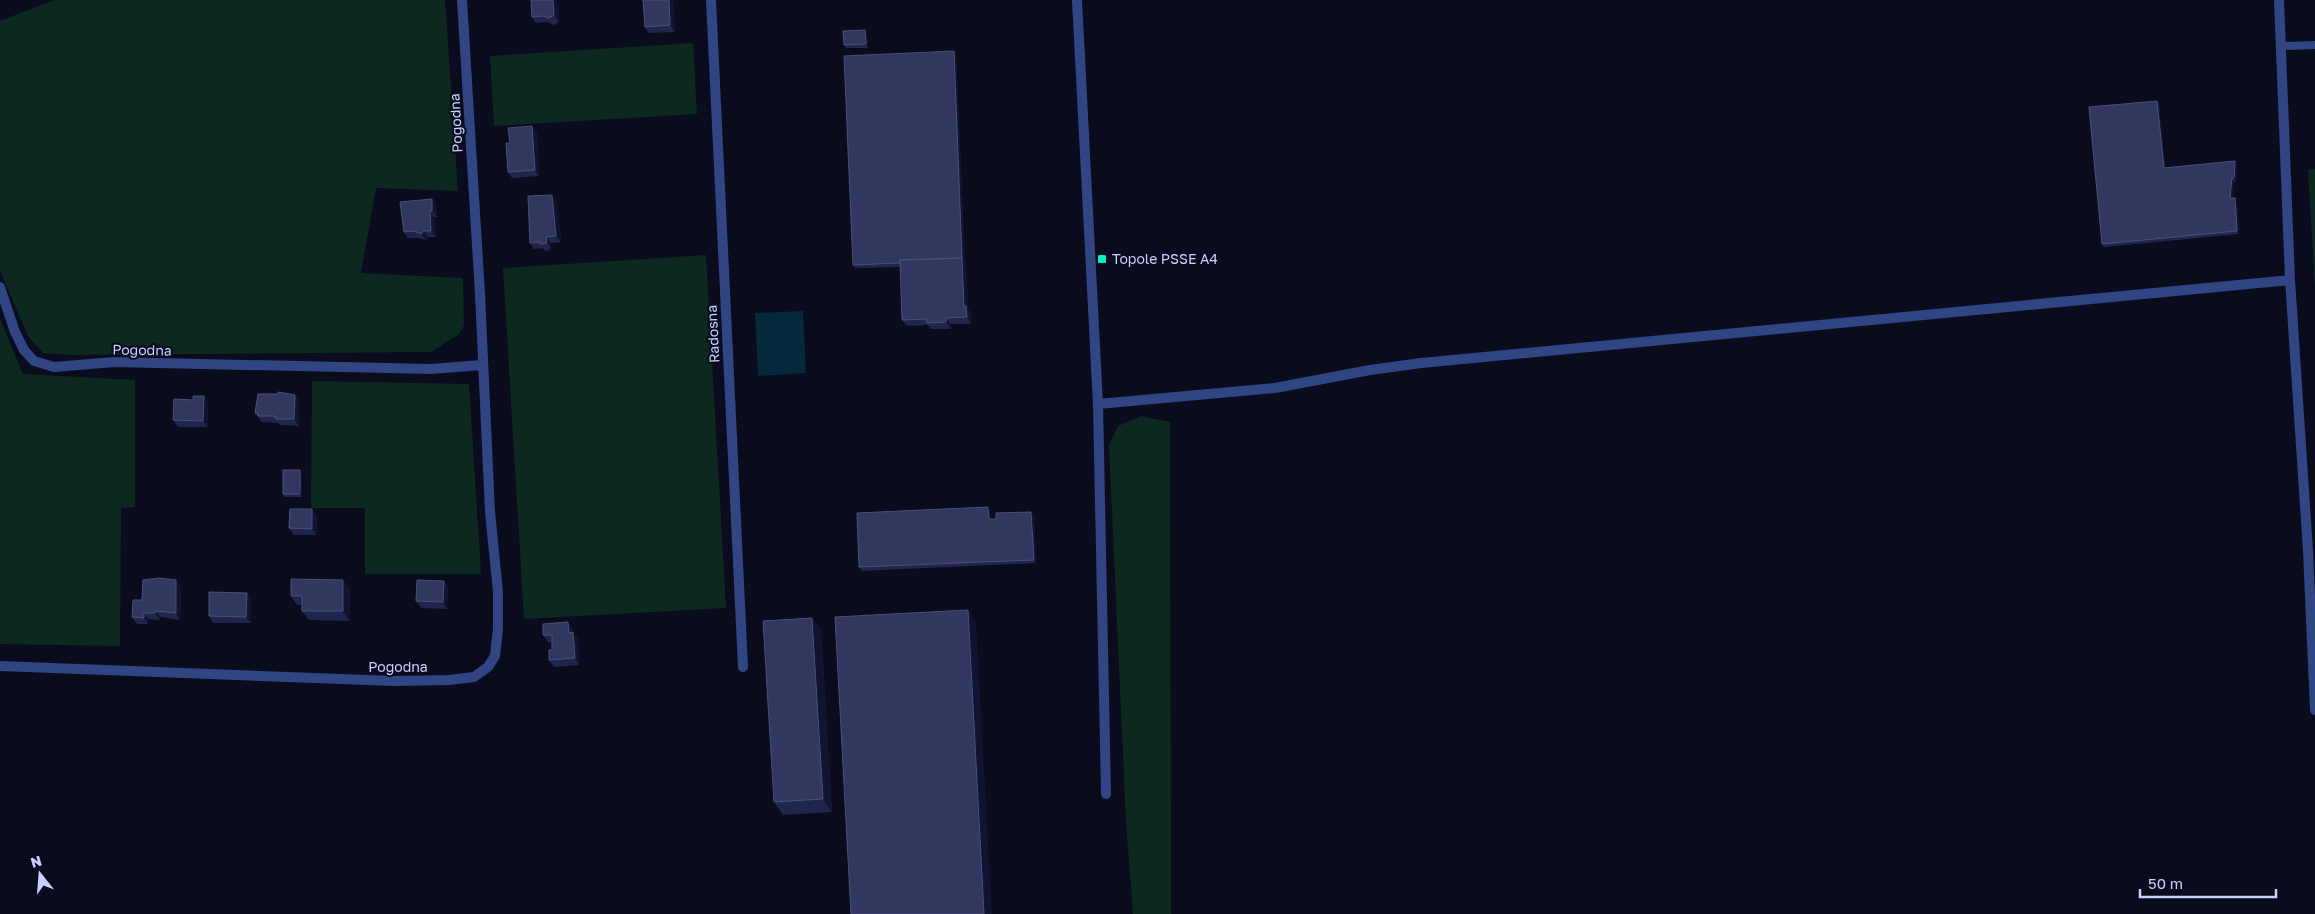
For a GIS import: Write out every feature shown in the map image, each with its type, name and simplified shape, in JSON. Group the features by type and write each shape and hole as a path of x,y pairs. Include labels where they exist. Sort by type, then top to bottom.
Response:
{"street":[{"name":"Pogodna","path":"0,666 394,681 449,680 474,677 488,667 495,656 498,629 498,592 490,512 480,294 462,0"},
{"name":"Radosna","path":"711,0 744,667"},
{"path":"1077,0 1098,404 1106,794"},
{"path":"2279,0 2290,280 2308,551 2315,710"},
{"path":"1098,404 1275,388 1370,370 1421,363 2290,280"},
{"name":"Pogodna","path":"0,287 15,332 24,350 34,361 54,367 114,362 431,369 482,365"}],"lane":[{"path":"2282,46 2315,45"}],"green space":[{"path":"54,0 445,0 458,191 376,188 361,273 463,278 464,325 459,334 431,352 74,355 43,353 28,336 0,271 0,21"},
{"path":"693,43 697,114 494,126 490,56"},
{"path":"2315,169 2315,288 2308,170"},
{"path":"706,255 726,608 524,619 503,268"},
{"path":"0,319 23,374 135,380 135,507 121,508 120,646 0,644"},
{"path":"312,381 469,384 481,574 365,574 365,508 311,508"},
{"path":"1141,416 1170,422 1171,914 1133,914 1126,822 1109,445 1118,426"}],"water":[{"path":"803,311 806,373 758,376 755,313"}],"building":[{"path":"531,0 553,0 554,15 549,18 543,16 532,17"},
{"path":"643,0 669,0 670,25 645,27"},
{"path":"865,30 866,44 844,45 843,31"},
{"path":"954,51 962,258 900,260 900,263 853,265 844,56"},
{"path":"2157,101 2164,168 2235,161 2230,198 2235,198 2237,231 2102,244 2089,107"},
{"path":"532,126 535,170 508,172 506,143 510,143 508,128"},
{"path":"552,195 556,236 546,237 547,242 544,244 540,244 540,242 530,243 528,196"},
{"path":"432,199 432,211 430,211 431,231 424,231 421,234 414,231 404,232 400,202"},
{"path":"962,258 964,307 966,306 967,317 946,318 946,322 927,323 926,319 902,320 900,260"},
{"path":"278,392 295,395 294,419 276,419 275,416 258,416 258,413 255,413 258,394 278,394"},
{"path":"193,396 204,396 203,421 173,420 174,399 193,400"},
{"path":"283,470 300,470 300,494 283,494"},
{"path":"988,507 989,519 996,519 996,513 1031,512 1034,560 859,567 857,513"},
{"path":"290,509 312,509 312,529 289,528"},
{"path":"159,578 176,580 176,613 155,611 155,613 144,613 144,618 132,617 133,600 142,600 143,580"},
{"path":"291,579 343,580 343,611 302,611 302,596 291,596"},
{"path":"417,580 444,581 443,602 416,601"},
{"path":"209,592 247,593 246,617 209,616"},
{"path":"968,610 984,914 851,914 835,617"},
{"path":"812,618 823,799 774,802 763,621"},
{"path":"568,622 569,633 573,632 575,658 549,660 549,650 552,650 552,635 543,635 543,624"}],"place":[{"name":"Topole PSSE A4","path":"1102,259"}]}
